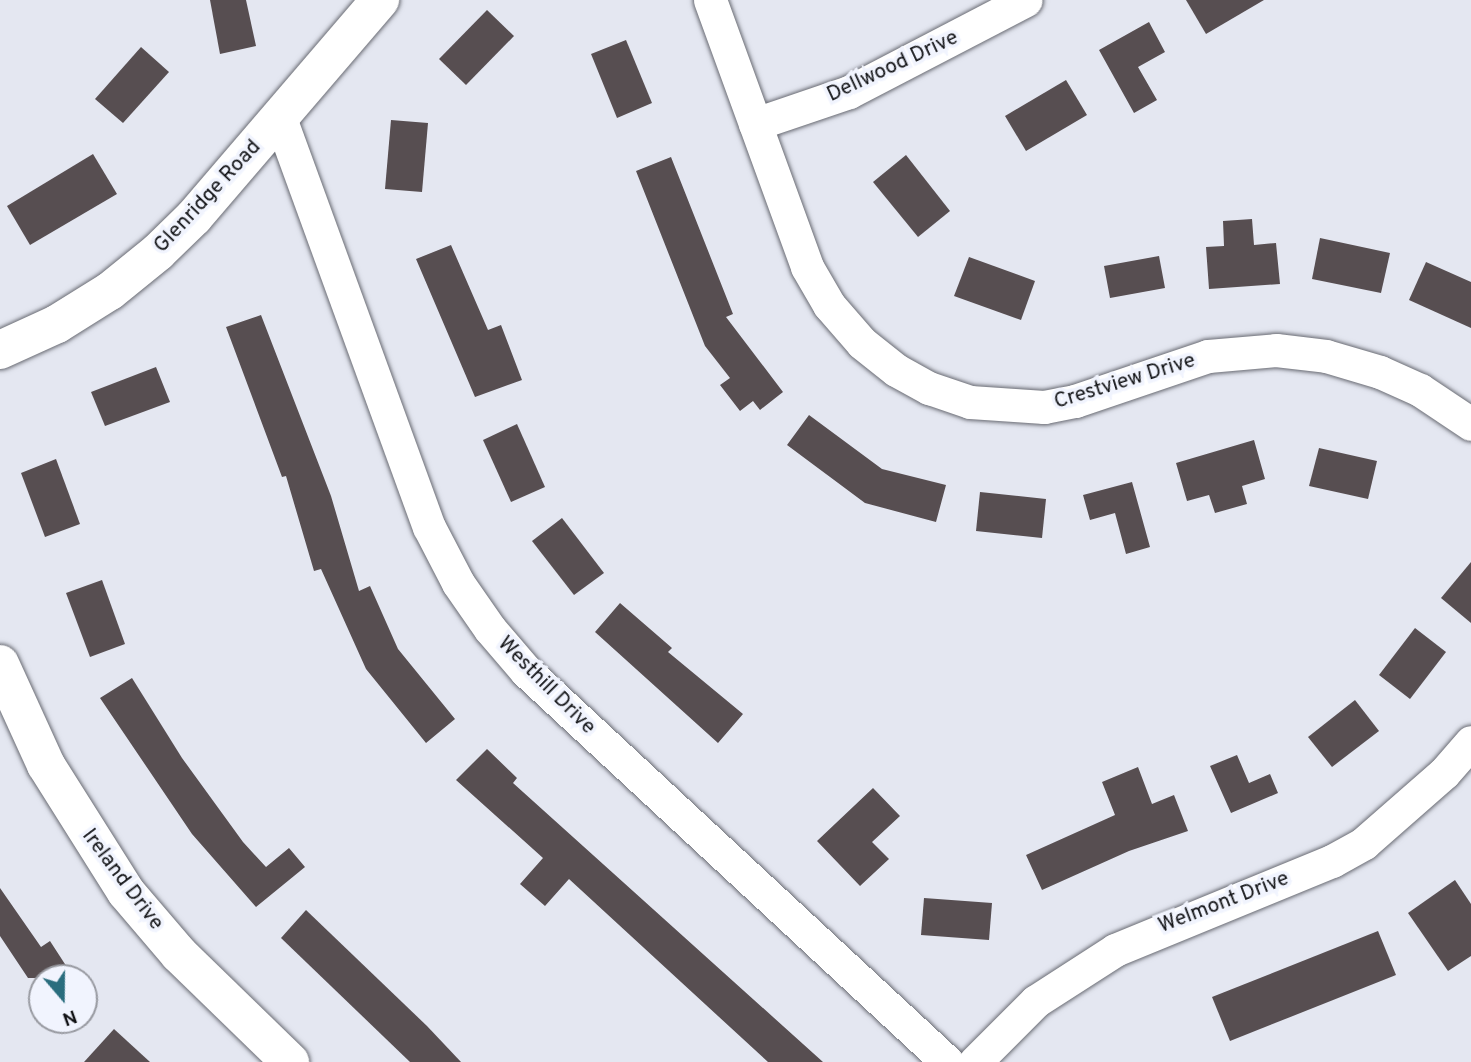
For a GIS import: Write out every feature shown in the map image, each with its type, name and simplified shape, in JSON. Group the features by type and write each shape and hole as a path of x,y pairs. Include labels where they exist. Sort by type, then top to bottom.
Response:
{"street":[{"name":"Glenridge Road","path":"0,350 57,324 110,291 158,253 280,118 380,0"},
{"name":"Crestview Drive","path":"710,0 807,267 829,305 862,343 929,388 970,402 1044,407 1075,401 1208,356 1276,350 1325,356 1380,372 1420,390 1471,424"},
{"name":"Dellwood Drive","path":"755,124 849,92 1026,0"},
{"name":"Westhill Drive","path":"280,118 408,476 457,583 526,671 947,1062"},
{"name":"Ireland Drive","path":"0,664 46,765 126,891 179,954 290,1062"},
{"name":"Welmont Drive","path":"975,1062 1036,1001 1093,962 1150,932 1332,862 1364,843 1444,773 1471,742"}],"building":[{"path":"210,0 246,0 256,46 220,54"},
{"path":"1186,0 1264,0 1206,34"},
{"path":"487,10 514,36 466,85 439,59"},
{"path":"1149,22 1165,52 1138,67 1157,100 1134,113 1099,50"},
{"path":"626,40 652,103 617,118 591,54"},
{"path":"141,47 169,72 123,123 95,99"},
{"path":"1066,80 1087,115 1026,151 1005,116"},
{"path":"391,120 428,123 422,192 385,189"},
{"path":"93,154 117,194 30,245 7,206"},
{"path":"906,155 950,211 918,237 873,182"},
{"path":"671,157 733,314 726,317 783,392 760,410 753,401 740,411 720,385 730,378 705,346 636,171"},
{"path":"1252,219 1254,245 1276,243 1280,284 1209,289 1206,247 1224,246 1223,221"},
{"path":"1320,238 1390,253 1381,293 1312,279"},
{"path":"451,245 488,330 501,325 522,380 475,397 416,259"},
{"path":"1159,256 1165,288 1110,298 1104,266"},
{"path":"969,257 1035,281 1021,320 954,296"},
{"path":"1426,262 1471,282 1471,328 1409,300"},
{"path":"261,315 331,496 359,591 370,586 398,649 455,719 426,743 366,669 321,569 314,571 286,476 282,477 226,327"},
{"path":"156,367 170,402 105,426 91,392"},
{"path":"809,415 882,469 946,485 936,522 865,503 787,445"},
{"path":"517,424 545,487 511,502 483,440"},
{"path":"1254,440 1265,479 1242,486 1247,504 1215,513 1209,495 1187,501 1176,463"},
{"path":"1319,448 1377,461 1368,499 1309,486"},
{"path":"56,459 80,524 45,537 21,473"},
{"path":"1132,482 1150,547 1126,554 1115,513 1090,520 1083,495"},
{"path":"980,492 1046,499 1042,538 976,531"},
{"path":"562,518 604,573 574,595 532,541"},
{"path":"1471,562 1471,623 1441,598"},
{"path":"102,580 125,644 90,657 66,593"},
{"path":"620,603 672,648 668,652 743,714 718,743 595,632"},
{"path":"1415,628 1446,652 1410,699 1379,675"},
{"path":"132,678 182,758 243,842 266,867 289,848 305,867 256,907 192,834 100,698"},
{"path":"1355,700 1379,731 1332,767 1308,737"},
{"path":"487,749 517,778 513,783 823,1062 768,1062 569,879 545,906 520,884 543,858 456,780"},
{"path":"1237,755 1249,783 1270,774 1278,793 1231,813 1210,766"},
{"path":"1138,767 1152,804 1174,795 1188,831 1129,851 1042,890 1026,855 1115,815 1102,782"},
{"path":"873,788 900,816 872,842 889,859 860,886 817,841"},
{"path":"1455,880 1471,904 1471,956 1448,971 1408,913"},
{"path":"0,888 41,947 50,941 65,964 28,964 28,978 0,936"},
{"path":"924,898 992,903 989,940 921,935"},
{"path":"306,910 461,1062 410,1062 281,938"},
{"path":"1378,931 1396,975 1230,1041 1212,997"},
{"path":"114,1029 150,1062 84,1062"}]}
